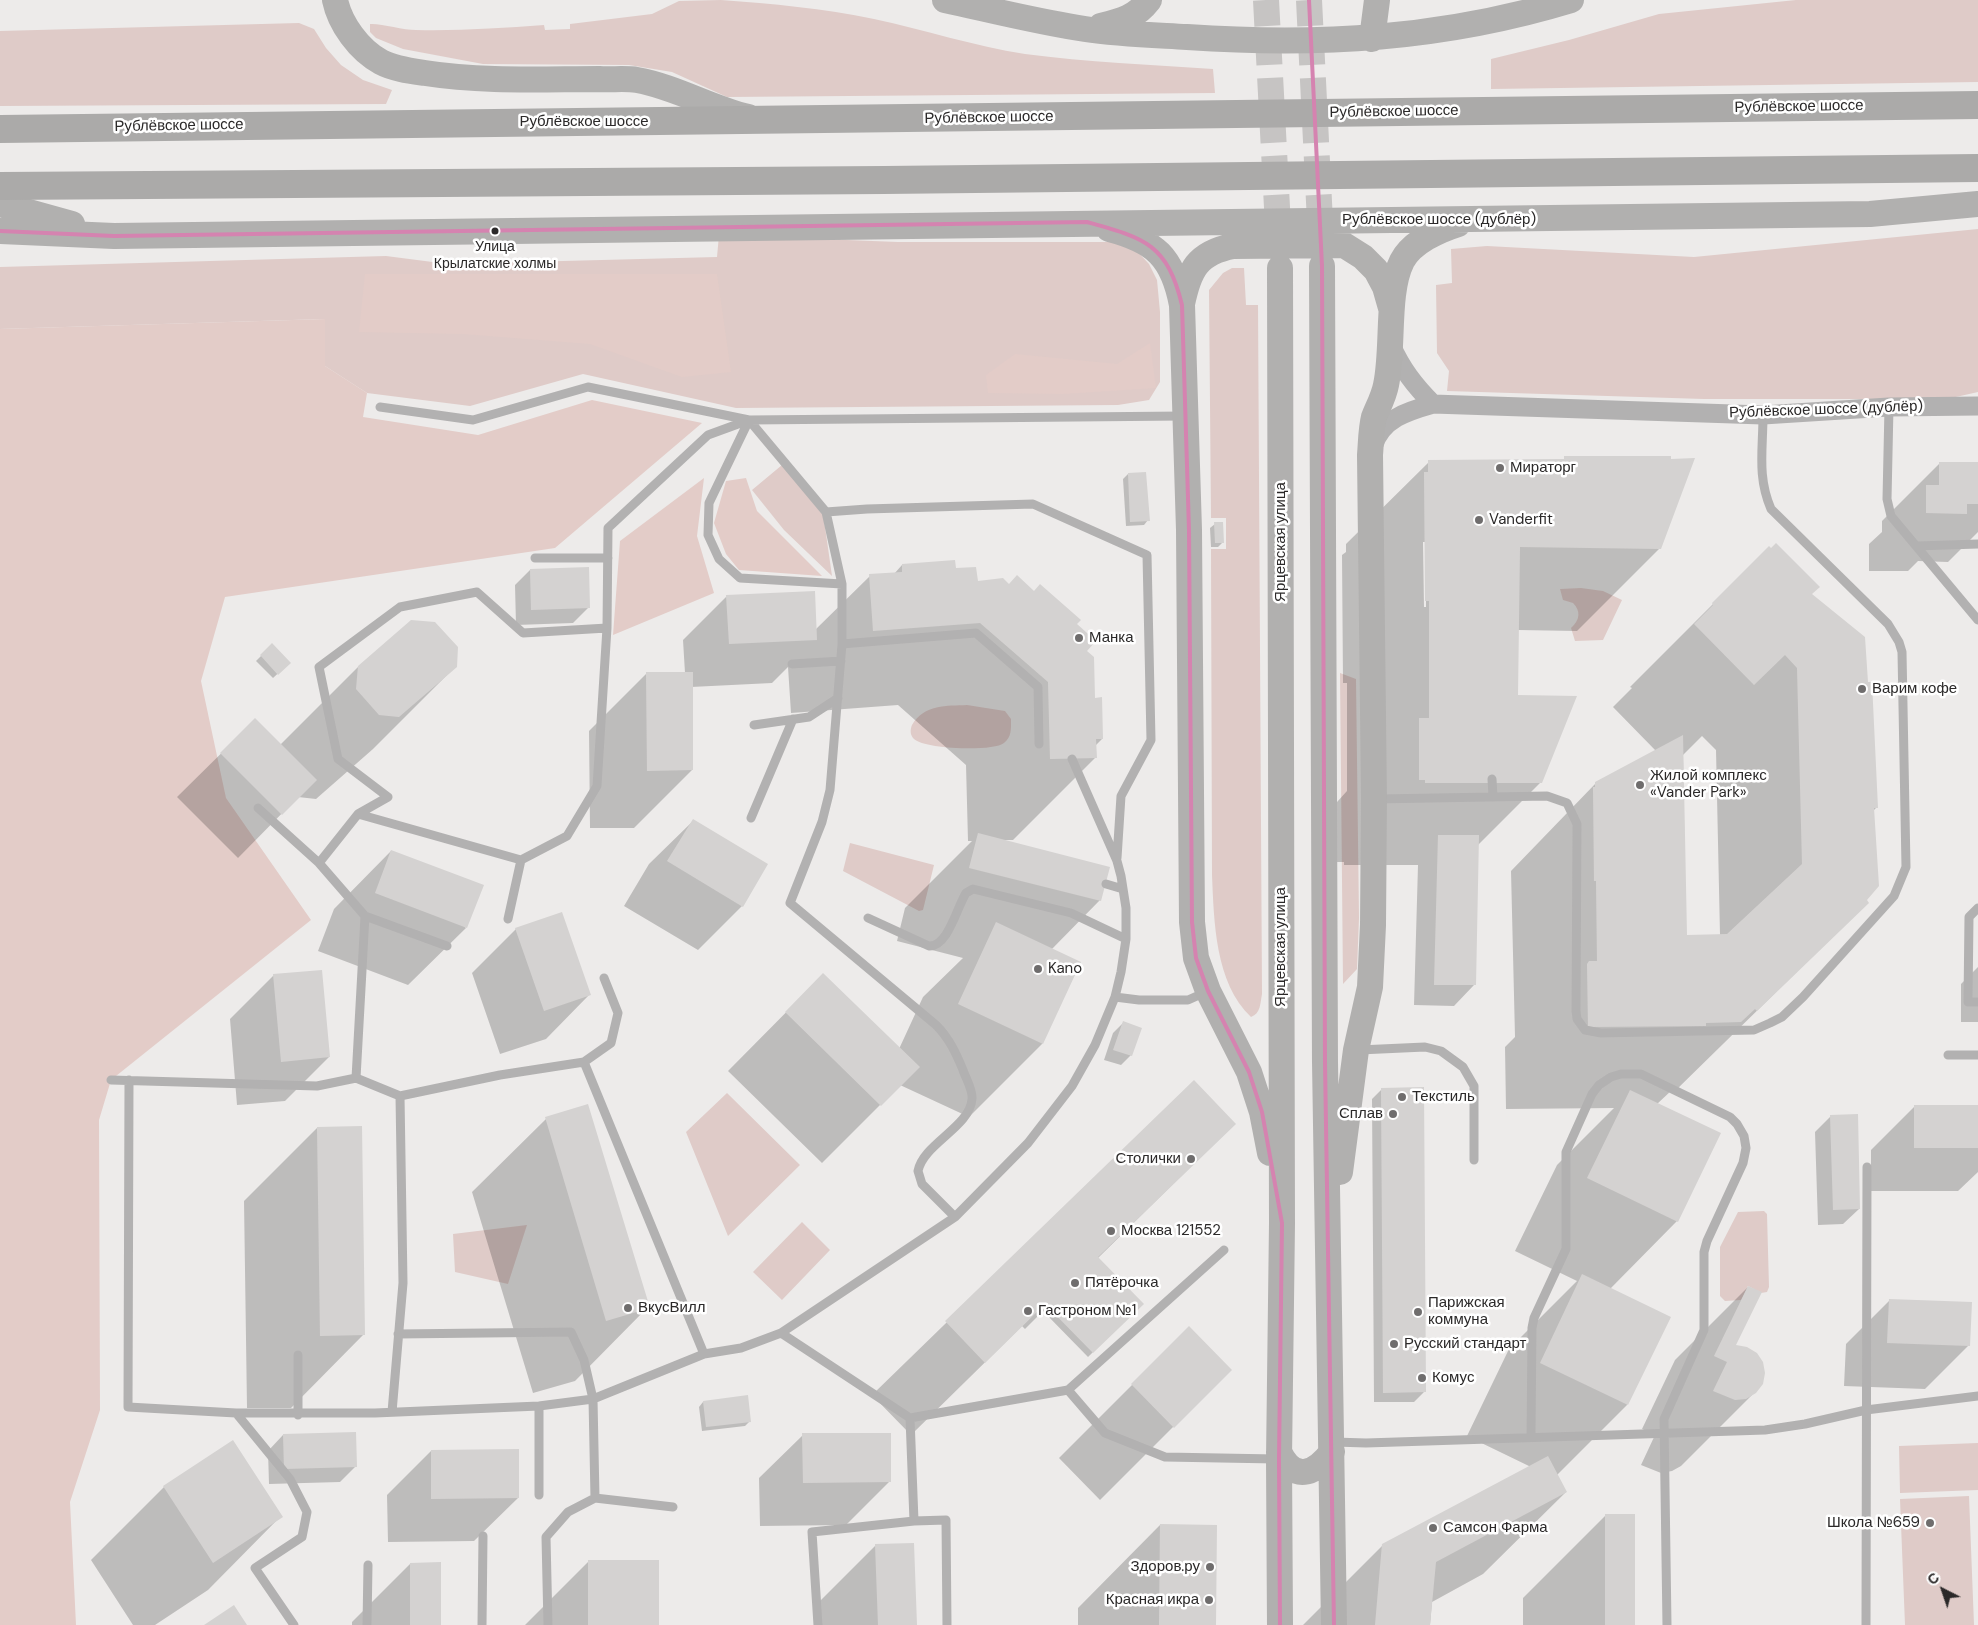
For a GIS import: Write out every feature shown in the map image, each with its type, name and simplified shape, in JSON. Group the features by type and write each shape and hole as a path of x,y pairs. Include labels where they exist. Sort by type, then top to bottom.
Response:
{"main road":[{"path":"335,0 337,12 348,30 364,49 382,62 407,70 453,77 636,80 689,95 724,112 765,121"},
{"path":"945,0 1086,29 1223,40 1372,39 1456,29 1535,11 1571,0"},
{"path":"1086,29 1128,19 1141,10 1149,0"},
{"path":"1372,39 1376,0"},
{"name":"Рублёвское шоссе","path":"0,129 1978,105"},
{"path":"0,186 904,180 1978,168"},
{"path":"0,204 114,236"},
{"name":"Рублёвское шоссе (дублёр)","path":"0,231 114,236 1086,222 1471,220 1870,214 1978,204"},
{"path":"1329,1256 1356,1050 1370,987 1374,799 1370,455 1374,420 1386,386 1391,345 1392,312 1397,275 1403,260 1421,242 1440,230 1471,220"},
{"path":"1086,222 1129,234 1146,241 1162,254 1170,264 1178,283 1182,305 1189,530 1192,922 1196,958 1208,991 1249,1072 1262,1112 1282,1222"},
{"path":"1182,305 1191,272 1198,261 1216,249 1233,246 1339,244 1357,252 1376,270 1385,287 1392,312"},
{"path":"1322,266 1325,1062 1334,1625"},
{"name":"Ярцевская улица","path":"1280,268 1282,1222 1279,1456 1280,1625"},
{"path":"1279,1456 1285,1464 1294,1470 1304,1472 1314,1470 1322,1465 1332,1447"}],"street":[{"path":"1391,345 1403,370 1414,385 1433,404"},
{"name":"Рублёвское шоссе (дублёр)","path":"1370,455 1376,438 1389,422 1407,412 1433,404 1763,415 1889,407 1978,406"}],"lane":[{"path":"380,407 473,420 588,387 749,420 1185,416"},
{"path":"1889,407 1887,499 1891,516 1978,620"},
{"path":"1374,799 1554,797 1567,803 1575,816 1577,824 1576,1011 1580,1026 1591,1032 1754,1030 1782,1017 1803,997 1894,896 1906,867 1902,652 1896,636 1888,624 1772,509 1763,491 1763,415"},
{"path":"749,420 826,512 842,584 841,661 834,755 827,805 790,904 936,1025 952,1045 972,1094 971,1104 964,1117 923,1159 918,1171 922,1184 956,1217"},
{"path":"358,814 521,860 567,836 597,786 606,628 608,528 708,434 749,420"},
{"path":"749,420 709,503 708,535 718,559 740,578 842,584"},
{"path":"826,512 874,508 1033,504 1147,555 1151,740 1121,796 1117,860"},
{"path":"1916,546 1978,544"},
{"path":"535,558 608,558"},
{"path":"319,864 358,814 388,797 338,759 319,667 400,607 477,592 523,633 606,628"},
{"path":"842,644 976,633 1038,687 1039,744"},
{"path":"792,664 841,661"},
{"path":"754,725 809,717 838,698"},
{"path":"751,818 793,719"},
{"path":"129,1080 128,1407 298,1415 539,1406 593,1399 704,1354 741,1348 781,1333 956,1217 1028,1143 1052,1115 1072,1086 1095,1045 1115,997 1126,939 1124,889 1117,860 1072,759"},
{"path":"1492,779 1493,797"},
{"path":"258,808 319,864 365,916 447,946"},
{"path":"508,919 521,860"},
{"path":"1106,884 1124,889"},
{"path":"868,918 929,946 935,946 944,939 966,893 973,889 1078,916 1126,939"},
{"path":"1978,908 1969,917 1968,1002 1978,1002"},
{"path":"356,1078 365,916"},
{"path":"111,1080 317,1086 356,1078 400,1096 500,1075 584,1062 611,1043 618,1013 604,978"},
{"path":"1115,997 1188,1000 1208,991"},
{"path":"1356,1050 1425,1047 1441,1051 1459,1062 1469,1074 1474,1086 1474,1160"},
{"path":"1948,1055 1978,1055"},
{"path":"584,1062 704,1354"},
{"path":"1531,1437 1532,1328 1534,1318 1566,1249 1566,1152 1592,1094 1599,1085 1611,1077 1630,1073 1641,1074 1730,1117 1741,1130 1746,1148 1743,1163 1705,1246 1704,1330 1666,1411 1664,1433 1667,1625"},
{"path":"392,1412 403,1283 400,1096"},
{"path":"1866,1625 1867,1168"},
{"path":"781,1333 910,1418 1068,1390 1224,1250"},
{"path":"398,1334 571,1332 584,1360 593,1399 595,1498"},
{"path":"298,1355 298,1415"},
{"path":"1068,1390 1105,1433 1165,1457 1279,1456"},
{"path":"1332,1447 1366,1443 1765,1430 1805,1424 1866,1410 1978,1396"},
{"path":"539,1406 539,1495"},
{"path":"236,1413 290,1480 307,1512 302,1537 255,1568 294,1625"},
{"path":"910,1418 914,1521"},
{"path":"548,1625 546,1537 568,1512 595,1498 674,1507"},
{"path":"818,1625 812,1532 914,1521 946,1520 947,1625"},
{"path":"482,1625 483,1536"},
{"path":"367,1625 368,1565"}],"shaded area":[{"path":"721,0 798,7 855,15 987,47 1025,54 1213,69 1215,93 727,97 672,72 629,65 483,64 403,49 376,38 370,32 370,24 416,30 464,30 544,25 545,30 570,29 570,24 652,14 679,1"},
{"path":"1796,0 1978,0 1978,82 1491,89 1491,59 1569,40 1659,14"},
{"path":"299,23 314,29 326,48 341,65 363,80 392,90 386,104 0,106 0,31"},
{"path":"1978,229 1978,392 1947,399 1704,399 1447,391 1449,371 1437,353 1436,285 1452,283 1451,249 1487,246 1694,257"},
{"path":"719,235 898,242 1116,242 1136,250 1149,264 1157,280 1160,312 1160,382 1149,400 1118,405 736,408 583,374 470,406 367,393 325,366 325,319 0,329 0,267 386,256 448,264 717,257"},
{"path":"1232,268 1244,268 1246,305 1258,305 1262,994 1258,1011 1251,1017 1239,1003 1223,969 1216,931 1212,875 1211,549 1226,549 1226,518 1211,518 1209,290 1223,273"},
{"path":"365,274 717,274 731,372 682,377 590,344 463,334 359,332"},
{"path":"325,319 325,366 367,393 363,417 478,435 592,400 702,423 555,548 225,597 201,681 226,798 311,920 111,1080 99,1120 100,1410 70,1502 76,1625 0,1625 0,329"},
{"path":"1150,343 1156,388 1063,394 988,393 986,375 1015,354 1117,364"},
{"path":"782,465 823,513 832,576 784,530 752,490"},
{"path":"704,478 697,536 714,593 613,635 620,541"},
{"path":"746,478 757,511 822,576 739,570 726,554 714,523 726,481"},
{"path":"1581,588 1603,591 1622,600 1603,640 1575,641 1571,628 1578,619 1578,612 1573,603 1563,600 1560,589"},
{"path":"1340,673 1356,679 1359,918 1357,969 1343,984"},
{"path":"967,705 1005,711 1011,719 1007,741 987,748 959,748 931,745 920,742 912,736 912,725 923,713 936,708"},
{"path":"850,843 934,865 923,910 919,911 843,871"},
{"path":"727,1093 800,1165 728,1236 686,1132"},
{"path":"1764,1211 1767,1214 1769,1287 1767,1292 1761,1293 1748,1286 1741,1300 1725,1301 1720,1296 1720,1247 1738,1212"},
{"path":"802,1222 830,1250 782,1300 753,1272"},
{"path":"527,1225 508,1284 455,1272 453,1234"},
{"path":"1978,1443 1978,1490 1900,1493 1899,1446"},
{"path":"1969,1496 1974,1625 1905,1625 1900,1499"}],"building":[{"path":"1564,456 1671,456 1671,459 1695,458 1661,549 1520,547 1518,695 1577,696 1542,783 1425,783 1425,780 1419,780 1419,718 1429,718 1429,601 1425,601 1424,472 1428,472 1428,460 1564,459"},
{"path":"1939,462 1978,462 1978,504 1967,504 1967,514 1926,513 1926,485 1939,485"},
{"path":"1146,472 1150,521 1130,522 1128,473"},
{"path":"1214,522 1223,522 1224,543 1215,543"},
{"name":"Жилой комплекс «Vander Park»","path":"1776,543 1820,587 1812,594 1865,637 1868,682 1872,682 1878,808 1874,808 1879,886 1867,900 1869,903 1757,1011 1755,1009 1741,1022 1706,1023 1706,1026 1588,1027 1587,964 1589,961 1597,961 1596,881 1594,881 1593,787 1595,787 1595,782 1683,735 1687,935 1727,934 1802,864 1797,668 1785,655 1754,685 1694,624 1713,605 1712,603 1769,546 1771,548"},
{"path":"955,560 956,568 976,567 978,581 1003,578 1009,584 1017,575 1034,591 1040,584 1081,620 1077,624 1096,641 1087,651 1094,657 1095,698 1102,697 1103,739 1096,739 1097,758 1050,759 1048,682 980,623 873,631 869,574 902,572 902,564"},
{"path":"589,567 590,608 531,610 530,569"},
{"path":"815,591 817,640 729,644 726,595"},
{"path":"411,620 435,622 458,647 457,667 399,717 379,715 356,689 358,666"},
{"path":"272,643 291,663 278,675 260,655"},
{"path":"646,672 693,672 693,770 647,771"},
{"path":"255,718 317,780 282,815 220,753"},
{"path":"693,819 768,864 743,907 667,861"},
{"path":"978,833 1110,867 1101,901 969,868"},
{"path":"1438,835 1479,835 1476,985 1434,985"},
{"path":"391,850 484,885 467,928 375,893"},
{"path":"562,912 591,995 544,1011 515,928"},
{"path":"996,922 1081,962 1043,1044 958,1004"},
{"path":"322,970 330,1057 281,1062 273,974"},
{"path":"823,973 920,1067 881,1106 785,1012"},
{"path":"1123,1021 1142,1028 1132,1056 1113,1050"},
{"path":"1194,1080 1236,1124 1098,1257 1144,1304 1093,1353 1045,1304 985,1363 945,1321"},
{"path":"1424,1087 1426,1392 1383,1393 1381,1088"},
{"path":"1630,1090 1721,1133 1678,1222 1587,1178"},
{"path":"588,1104 650,1308 606,1321 545,1117"},
{"path":"1914,1105 1978,1105 1978,1148 1914,1148"},
{"path":"1858,1114 1860,1209 1833,1210 1830,1115"},
{"path":"362,1126 365,1335 320,1336 317,1127"},
{"path":"1582,1274 1671,1317 1628,1405 1540,1363"},
{"path":"1748,1286 1762,1292 1736,1345 1747,1347 1757,1353 1763,1362 1765,1373 1763,1384 1756,1393 1746,1399 1735,1400 1713,1391 1727,1362 1714,1356"},
{"path":"1889,1299 1972,1302 1970,1346 1887,1343"},
{"path":"1189,1326 1232,1370 1174,1428 1131,1384"},
{"path":"748,1395 751,1422 706,1427 703,1401"},
{"path":"356,1432 357,1467 284,1469 283,1434"},
{"path":"802,1433 891,1433 891,1482 803,1483"},
{"path":"233,1440 283,1517 213,1563 163,1486"},
{"path":"519,1449 519,1498 431,1499 431,1450"},
{"path":"1548,1456 1567,1492 1436,1562 1430,1625 1375,1625 1382,1544"},
{"path":"1605,1514 1635,1514 1635,1625 1605,1625"},
{"path":"1160,1524 1217,1525 1216,1625 1159,1625"},
{"path":"914,1543 917,1625 878,1625 875,1544"},
{"path":"588,1560 659,1560 659,1625 588,1625"},
{"path":"441,1562 441,1625 410,1625 410,1563"},
{"path":"234,1605 247,1625 204,1625"}],"tunnel":[{"path":"1266,0 1279,245"},
{"path":"1309,0 1321,242"}],"transit line":[{"path":"1309,0 1322,266 1325,1062 1334,1625"},
{"path":"0,231 114,236 1087,222 1138,239 1150,246 1160,256 1169,268 1182,305 1189,530 1192,922 1196,958 1208,991 1249,1072 1262,1112 1282,1223 1279,1459 1280,1625"}],"place":[{"name":"Улица Крылатские холмы","path":"495,231"},
{"name":"Мираторг","path":"1500,468"},
{"name":"Vanderfit","path":"1479,520"},
{"name":"Манка","path":"1079,638"},
{"name":"Варим кофе","path":"1862,689"},
{"name":"Жилой комплекс «Vander Park»","path":"1640,785"},
{"name":"Kano","path":"1038,969"},
{"name":"Текстиль","path":"1402,1097"},
{"name":"Сплав","path":"1393,1114"},
{"name":"Столички","path":"1191,1159"},
{"name":"Москва 121552","path":"1111,1231"},
{"name":"Пятёрочка","path":"1075,1283"},
{"name":"ВкусВилл","path":"628,1308"},
{"name":"Гастроном №1","path":"1028,1311"},
{"name":"Парижская коммуна","path":"1418,1312"},
{"name":"Русский стандарт","path":"1394,1344"},
{"name":"Комус","path":"1422,1378"},
{"name":"Школа №659","path":"1930,1523"},
{"name":"Самсон Фарма","path":"1433,1528"},
{"name":"Здоров.ру","path":"1210,1567"},
{"name":"Красная икра","path":"1209,1600"}]}
